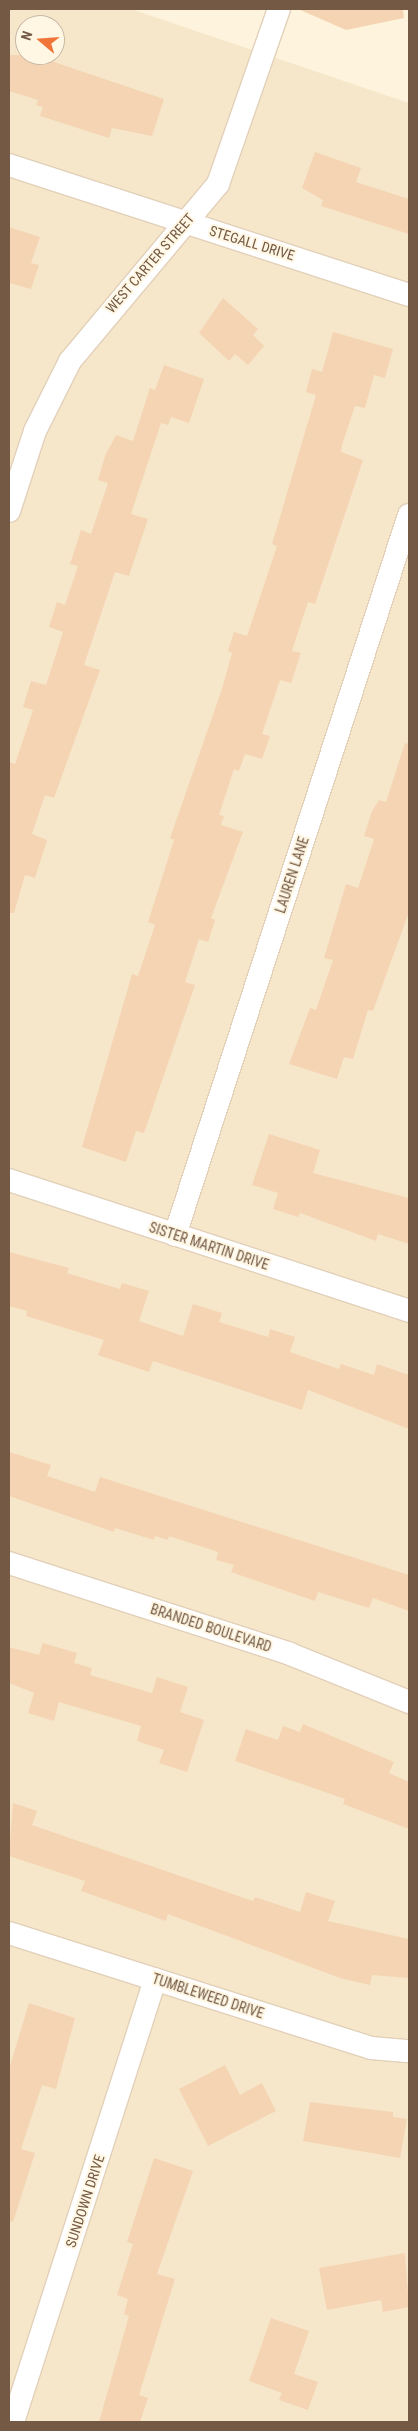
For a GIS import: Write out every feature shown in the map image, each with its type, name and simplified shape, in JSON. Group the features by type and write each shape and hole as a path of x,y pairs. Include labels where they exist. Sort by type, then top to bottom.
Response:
{"street":[{"name":"WEST CARTER STREET","path":"9,511 35,431 70,361 184,222 218,184 279,9"},
{"name":"STEGALL DRIVE","path":"9,165 184,222 242,237 409,296"},
{"name":"LAUREN LANE","path":"175,1235 409,515"},
{"name":"SISTER MARTIN DRIVE","path":"9,1180 409,1311"},
{"name":"BRANDED BOULEVARD","path":"9,1563 290,1654 409,1702"},
{"name":"TUMBLEWEED DRIVE","path":"9,1933 371,2048 409,2050"},
{"name":"SUNDOWN DRIVE","path":"13,2422 155,1979"}],"shaded area":[{"path":"9,9 131,9 409,103 409,2422 9,2422"}],"building":[{"path":"298,9 403,9 404,18 346,30"},
{"path":"9,55 15,55 15,65 63,65 164,99 152,136 112,128 109,138 40,116 43,107 36,105 38,100 9,91"},
{"path":"315,152 361,168 356,182 409,199 409,234 321,206 323,200 302,188"},
{"path":"9,227 40,237 31,263 39,265 31,289 9,283"},
{"path":"223,298 258,329 253,335 264,346 248,365 235,354 229,361 199,333"},
{"path":"333,332 393,349 385,378 374,375 365,408 355,406 342,445 341,452 363,460 315,604 308,602 292,651 301,653 291,683 280,680 262,734 270,736 262,759 245,754 239,771 234,769 219,815 224,816 221,825 243,832 211,918 215,920 208,942 199,939 185,982 195,985 144,1133 136,1131 126,1162 82,1147 132,974 138,976 155,925 148,922 174,840 170,838 222,689 232,653 228,651 234,632 247,636 277,546 272,544 316,395 306,392 312,369 322,372"},
{"path":"164,365 204,379 189,423 171,417 168,425 161,423 131,514 148,519 129,576 115,572 84,665 100,670 54,798 45,795 32,834 47,840 35,878 25,875 14,913 9,913 9,762 15,764 33,710 23,707 31,681 46,685 63,632 49,627 57,602 65,605 78,566 70,564 81,530 91,534 108,483 98,480 105,456 116,435 133,441 150,388 155,390"},
{"path":"405,743 409,744 409,912 373,1011 368,1010 353,1059 344,1057 337,1079 289,1064 310,1008 316,1010 333,960 324,958 346,884 358,888 374,839 364,836 372,811 379,800 386,802"},
{"path":"269,1134 320,1150 313,1173 409,1198 409,1244 378,1234 376,1241 300,1213 298,1217 273,1209 278,1193 252,1185"},
{"path":"9,1252 69,1268 67,1273 120,1289 122,1283 149,1291 139,1321 183,1336 193,1304 222,1313 219,1322 268,1337 270,1329 295,1337 290,1352 339,1369 341,1364 374,1375 377,1364 409,1375 409,1429 308,1390 302,1410 153,1361 149,1372 98,1355 104,1340 26,1316 27,1311 9,1306"},
{"path":"9,1452 51,1465 47,1476 95,1492 100,1477 409,1575 409,1611 373,1598 369,1608 318,1592 315,1601 231,1572 234,1565 216,1560 218,1552 169,1536 168,1540 155,1536 154,1540 115,1528 114,1532 9,1496"},
{"path":"43,1643 77,1653 74,1663 92,1668 90,1675 152,1693 157,1677 188,1687 180,1712 204,1720 187,1772 159,1763 164,1750 137,1741 141,1726 59,1702 54,1721 28,1713 34,1693 9,1683 9,1647 39,1655"},
{"path":"303,1724 394,1762 389,1773 409,1782 409,1829 343,1804 345,1799 235,1761 246,1729 278,1740 283,1726 300,1732"},
{"path":"13,1803 37,1811 32,1825 253,1901 255,1897 300,1912 306,1892 335,1901 328,1921 409,1939 409,1978 372,1975 370,1985 340,1978 168,1914 166,1921 81,1891 85,1881 9,1856"},
{"path":"29,2003 75,2018 56,2089 42,2085 21,2149 35,2153 13,2222 9,2221 9,2069"},
{"path":"225,2065 240,2095 262,2083 276,2111 208,2146 179,2089"},
{"path":"310,2102 393,2112 393,2117 407,2119 400,2158 303,2141"},
{"path":"154,2158 193,2171 157,2274 175,2279 139,2395 148,2398 140,2422 99,2422 129,2316 124,2314 128,2299 117,2295 133,2244 127,2242"},
{"path":"405,2253 409,2307 383,2312 381,2300 327,2310 319,2268"},
{"path":"271,2318 309,2331 294,2374 318,2382 308,2410 279,2400 282,2393 249,2381"}]}
